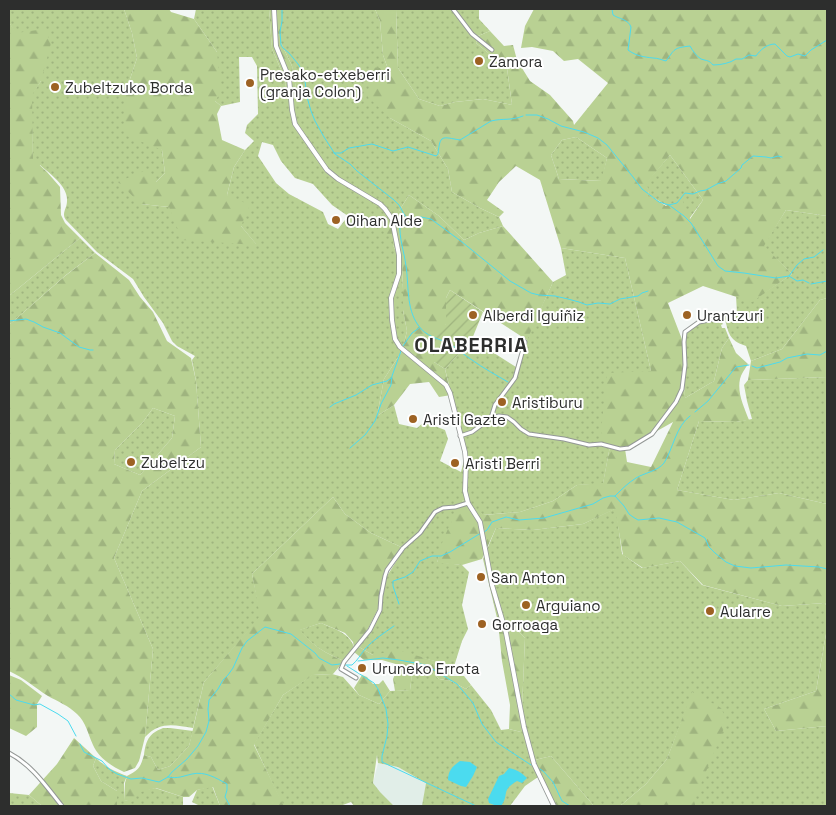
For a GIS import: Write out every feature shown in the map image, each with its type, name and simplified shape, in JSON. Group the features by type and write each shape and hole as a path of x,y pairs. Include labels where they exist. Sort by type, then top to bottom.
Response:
{"street":[{"path":"274,9 276,46 289,78 295,124 327,170 338,179 380,204 392,219 399,255 399,274 391,298 395,339 400,347 446,385 450,392 465,452 464,491 468,503 480,522 492,585 506,633 524,727 534,764 554,806"},
{"path":"453,9 472,34 492,50"},
{"path":"460,436 472,432 491,418 499,416 514,422 529,434 589,445 601,444 630,448 652,434 676,402 682,389 685,365 684,332 699,322 719,318"},
{"path":"491,418 495,405 515,378 525,342 523,340"},
{"path":"356,678 341,669 370,630 380,610 387,570 403,548 420,533 435,512 468,503"},
{"path":"9,753 17,757 36,773 62,806"}],"shaded area":[{"path":"378,763 398,767 426,783 424,806 394,806 376,789 373,783"}],"green space":[{"path":"9,9 124,9 132,33 137,58 126,91 162,150 165,173 156,182 141,204 169,207 256,244 241,226 227,195 234,167 245,150 254,141 245,133 247,125 258,114 257,66 252,57 239,57 240,102 221,106 215,101 217,52 194,19 196,9 269,9 272,49 285,79 287,97 297,94 292,66 281,43 281,9 375,9 380,21 383,55 388,69 390,118 431,141 448,169 452,192 499,217 503,226 479,233 464,240 439,216 409,195 399,211 393,238 393,245 402,265 403,310 407,331 402,351 384,379 377,416 394,405 399,424 417,428 424,422 445,430 448,439 440,461 461,472 466,453 445,369 472,339 516,367 553,282 566,275 561,248 625,258 651,371 610,446 603,484 577,485 553,501 520,512 483,515 463,500 437,562 462,565 469,572 462,605 468,629 462,641 451,676 444,673 438,662 419,657 373,655 359,647 381,611 387,576 404,549 371,533 345,514 333,497 252,574 261,616 204,682 193,728 173,725 162,726 156,728 145,737 153,649 114,558 142,491 201,447 196,381 192,360 195,356 172,341 163,323 133,279 97,252 66,220 64,213 67,196 65,190 40,165 13,235 33,159 31,95 41,81 9,22","holes":["262,142 273,145 281,161 295,178 313,184 332,205 348,216 338,229 328,224 323,212 289,194 276,183 258,156"]},
{"path":"124,9 169,9 171,12 194,19 217,52 221,92 215,101 221,106 217,114 222,140 245,150 234,167 227,195 250,205 241,226 257,245 182,240 169,207 141,204 118,182 144,171 156,182 165,173 162,150 127,136 125,122 126,91 137,58 132,33"},
{"path":"269,9 281,9 281,43 292,66 297,94 287,97 285,79 272,49"},
{"path":"375,9 396,10 398,68 419,99 440,106 455,102 483,99 512,105 507,68 476,43 478,36 490,31 504,46 513,45 517,60 530,81 550,95 573,121 574,125 608,83 578,59 564,61 553,51 532,47 521,48 525,26 534,9 827,9 827,216 786,210 764,246 792,274 752,302 703,286 668,303 683,342 685,398 714,381 722,348 729,338 736,353 748,364 741,375 739,389 749,420 736,422 699,421 677,490 734,500 779,493 827,504 827,607 825,603 782,606 703,585 680,561 643,568 623,555 615,509 583,524 533,530 496,528 482,559 462,565 437,563 444,538 463,500 484,515 520,512 553,501 577,485 603,483 610,446 601,432 607,373 651,371 625,258 561,248 540,180 516,166 499,182 487,200 504,212 499,217 452,192 448,169 431,141 390,118 368,97 371,67 388,69 383,55 380,21","holes":["576,137 607,158 601,181 559,179 551,155 562,140","670,155 703,200 690,219 682,199 666,206 649,195 647,183","673,422 651,467 627,462 625,449"]},
{"path":"395,9 479,9 479,19 490,31 478,36 476,43 507,68 512,105 483,99 455,102 440,106 419,99 398,68"},
{"path":"9,22 16,33 45,29 51,43 41,81 32,95 33,159 60,187 61,215 65,223 80,238 9,296"},
{"path":"576,137 607,158 602,181 559,179 551,155 562,140"},
{"path":"670,155 703,200 689,219 649,195 646,183"},
{"path":"409,195 439,216 464,240 479,233 503,226 553,282 527,340 450,290 446,298 446,324 434,362 445,369 451,395 439,397 429,382 410,384 394,405 377,416 384,379 402,351 407,331 403,310 402,265 393,245 393,238 382,230 399,211"},
{"path":"786,210 827,216 827,298 820,300 782,349 751,361 746,346 740,344 730,335 724,316 737,313 736,296 752,301 792,274 763,246"},
{"path":"80,238 95,253 66,275 9,325 9,296"},
{"path":"95,253 129,280 153,312 167,341 191,358 196,381 201,447 142,491 114,558 153,649 145,737 139,761 135,768 124,772 102,758 93,745 83,721 74,711 9,671 9,325 65,276","holes":["153,408 175,416 172,438 140,475 114,464 115,450 143,422"]},
{"path":"450,290 483,312 472,339 445,369 434,362 431,337 446,324 446,298"},
{"path":"827,298 827,377 748,380 751,361 782,349 820,300"},
{"path":"716,320 723,324 721,325 722,328 725,328 729,338 722,348 714,381 685,398 683,342 685,332 699,323"},
{"path":"827,377 827,504 779,493 734,500 677,490 699,421 736,422 752,419 744,385 748,380"},
{"path":"153,408 175,416 172,438 140,475 114,464 115,450 143,422"},
{"path":"333,497 345,514 371,533 401,547 387,568 381,587 378,609 368,629 354,647 353,642 345,633 321,623 300,630 320,648 344,661 333,674 313,675 283,695 254,745 284,806 220,806 213,787 197,790 189,797 183,797 156,788 137,793 132,802 124,800 127,776 138,768 144,755 151,757 158,770 170,766 189,746 204,682 260,616 252,574"},
{"path":"616,508 622,554 642,568 680,561 702,585 782,606 825,603 827,607 827,634 816,691 764,709 776,731 827,726 827,806 695,806 693,692 667,759 646,784 620,806 594,806 551,756 531,761 538,777 525,786 510,806 422,806 426,783 398,767 378,763 377,755 373,783 394,806 354,806 351,802 340,806 283,806 254,744 283,695 312,675 332,674 343,677 359,695 379,704 390,691 410,690 412,673 416,666 425,666 439,679 451,681 466,689 471,685 491,710 501,730 509,729 521,732 525,638 512,625 498,622 483,559 496,528 533,530 583,524"},
{"path":"498,622 512,625 525,638 521,732 509,729 510,705 502,661"},
{"path":"321,623 345,634 352,642 354,647 344,661 320,648 299,630"},
{"path":"826,634 827,726 776,731 764,709 816,691"},
{"path":"359,647 373,655 398,650 438,662 444,673 451,676 464,676 471,685 466,689 451,681 439,679 425,666 416,666 412,674 410,690 395,691 393,679 399,665 382,660 364,660 354,652"},
{"path":"9,675 21,680 42,696 37,704 37,727 26,736 9,728"},
{"path":"362,675 367,677 373,684 379,684 383,680 390,691 379,704 359,695 354,688"},
{"path":"692,692 721,708 727,721 695,798 695,806 620,806 646,784 667,759"},
{"path":"163,728 193,731 189,746 170,766 158,770 151,757 144,755 151,735"},
{"path":"74,738 96,758 93,766 101,781 117,791 117,806 42,806 29,795 57,764"},
{"path":"551,756 594,806 557,806 538,777 531,761"},
{"path":"96,758 111,769 127,776 124,783 124,800 132,801 136,792 155,788 183,797 183,806 117,806 117,791 101,781 93,766"},
{"path":"212,786 220,806 200,806 192,802 197,790"},
{"path":"9,793 29,795 42,806 9,806"}],"water":[{"path":"460,761 470,762 477,767 466,787 448,780 451,769"},
{"path":"509,768 523,774 527,778 522,783 517,781 509,787 501,806 489,803 488,799 499,776 504,774"}],"waterway":[{"path":"282,9 281,45 304,73 311,111 324,137 335,154 394,200 405,216 412,220 421,217 431,219 510,281 531,293 555,296 587,305 598,303 610,304 648,291"},
{"path":"612,9 613,15 630,24 628,50 640,56 666,61 675,50 690,46 699,58 709,61 713,65 725,64 749,55 756,56 764,48 772,44 775,44 787,56 790,57 798,54 805,56 827,40"},
{"path":"526,115 537,115 561,126 584,132 598,138 607,145 642,189 659,202 669,205 691,223 718,266 725,271 776,278 789,276 797,281 803,280 809,283"},
{"path":"334,153 341,153 349,148 372,144 393,151 408,147 436,156 443,138 460,140 491,121 523,116"},
{"path":"669,205 677,203 685,193 693,194 726,181 753,156 782,157"},
{"path":"405,218 400,224 400,234 411,311 418,325 428,335 450,344 508,382"},
{"path":"789,276 804,259 814,257 823,250"},
{"path":"811,284 827,281"},
{"path":"9,321 26,319 60,333 79,347 93,350"},
{"path":"403,346 412,333 419,328"},
{"path":"350,448 365,435 375,421 391,385 392,376 401,351"},
{"path":"752,366 757,368 780,362 787,358 807,354 820,355 827,351"},
{"path":"695,412 708,401 736,367 749,365"},
{"path":"330,407 372,385 391,378"},
{"path":"615,496 633,480 664,463 681,426 690,416"},
{"path":"484,532 492,522 506,517 519,520 544,518 593,504 603,498 615,496 629,514 638,520 659,518 677,522 705,538 709,547 715,553 726,562 735,566 751,568 786,565 827,569"},
{"path":"399,604 393,581 413,572 420,561 450,552 481,533"},
{"path":"344,665 352,665 368,646 394,626"},
{"path":"80,744 84,752 102,761 117,774 131,779 142,778 159,782 168,777 198,746 206,732 209,721 209,700 233,668 247,641 265,627 291,634 319,658 332,665 340,664"},
{"path":"358,661 383,658 426,665 457,684 473,703 482,724 496,742 531,765"},
{"path":"347,666 374,683 386,709 388,724 382,762 476,806"},
{"path":"9,694 16,700 34,705 40,704 58,714 68,721 76,736"},
{"path":"540,769 553,782 562,801 570,806"},
{"path":"168,777 197,773 215,777 227,784 225,797 230,806"}],"place":[{"name":"Zamora","path":"479,61"},
{"name":"Presako-etxeberri (granja Colon)","path":"250,83"},
{"name":"Zubeltzuko Borda","path":"55,87"},
{"name":"Oihan Alde","path":"336,220"},
{"name":"Alberdi Iguiñiz","path":"473,315"},
{"name":"Urantzuri","path":"687,315"},
{"name":"Aristiburu","path":"502,402"},
{"name":"Aristi Gazte","path":"413,419"},
{"name":"Zubeltzu","path":"131,462"},
{"name":"Aristi Berri","path":"455,463"},
{"name":"San Anton","path":"481,577"},
{"name":"Arguiano","path":"526,605"},
{"name":"Aularre","path":"710,611"},
{"name":"Gorroaga","path":"482,624"},
{"name":"Uruneko Errota","path":"362,668"}],"district":[{"name":"OLABERRIA","path":"471,345"}]}
